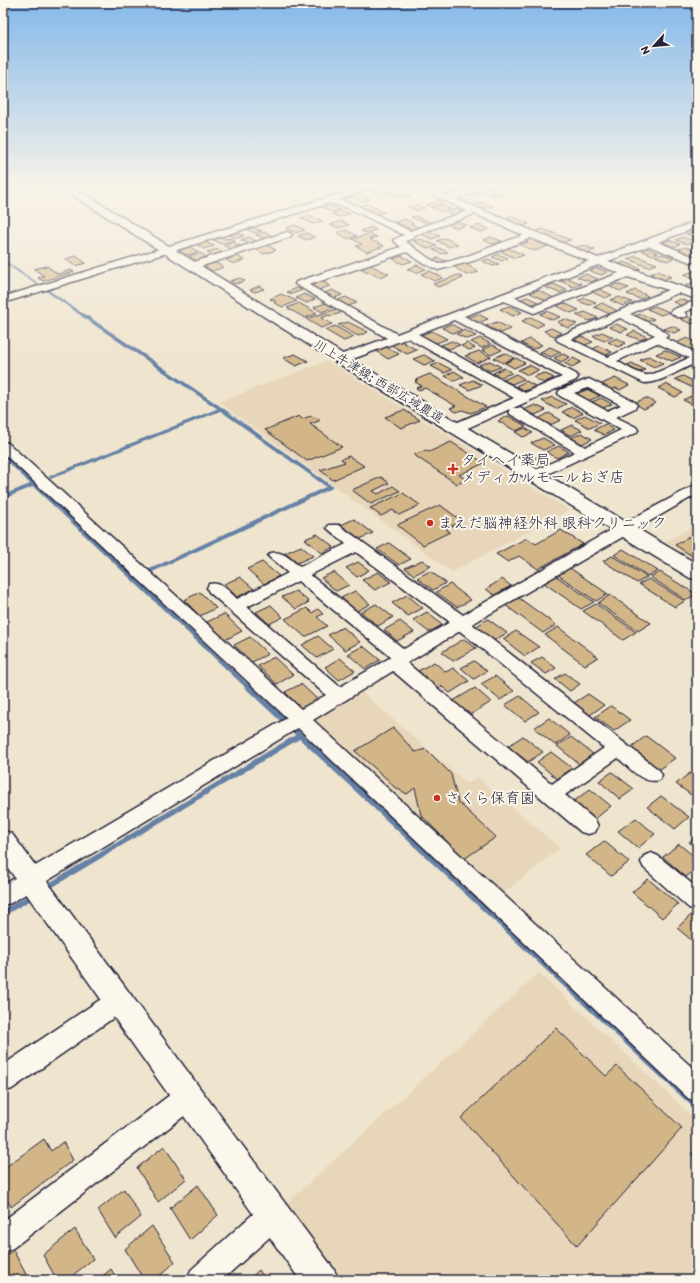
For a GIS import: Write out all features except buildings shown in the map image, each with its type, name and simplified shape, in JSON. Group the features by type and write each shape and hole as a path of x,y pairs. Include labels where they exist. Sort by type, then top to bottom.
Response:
{"main road":[{"name":"川上牛津線; 西部広域農道","path":"159,246 341,359 697,574"}],"street":[{"path":"3,300 179,246"},
{"path":"192,266 260,246"},
{"path":"405,246 423,259 438,267 469,259 503,246"},
{"path":"560,246 628,273 697,296"},
{"path":"341,359 638,246"},
{"path":"658,246 694,260 697,258"},
{"path":"396,338 300,284 408,248"},
{"path":"505,297 534,310 628,273"},
{"path":"677,290 562,339 644,379 654,379 677,366 697,358"},
{"path":"681,315 676,312 697,303"},
{"path":"608,361 661,337 660,333 620,314"},
{"path":"455,316 572,377 456,428"},
{"path":"408,333 524,398"},
{"path":"657,339 697,358"},
{"path":"515,411 584,452"},
{"path":"534,476 631,430 607,416"},
{"path":"3,446 299,718 697,1089"},
{"path":"3,896 460,623 622,529 697,488"},
{"path":"334,528 456,618 460,623 652,775"},
{"path":"236,606 357,545"},
{"path":"276,556 299,574 588,826"},
{"path":"215,588 338,695"},
{"path":"551,795 618,748"},
{"path":"3,842 321,1280"},
{"path":"651,862 697,901"},
{"path":"3,1080 118,1001"},
{"path":"3,1238 188,1098"},
{"path":"201,1280 273,1215"}],"shaded area":[{"path":"327,361 569,510 452,572 219,402"},
{"path":"697,524 697,565 662,544"},
{"path":"360,691 468,784 477,777 560,848 502,894 313,719"},
{"path":"539,973 697,1121 697,1280 344,1280 286,1204"}],"waterway":[{"path":"3,261 39,285"},
{"path":"45,289 84,316"},
{"path":"83,315 221,409"},
{"path":"51,477 221,409"},
{"path":"221,409 320,480"},
{"path":"3,455 29,480"},
{"path":"28,479 34,484"},
{"path":"150,571 330,487 319,479"},
{"path":"3,497 34,484"},
{"path":"34,484 248,687"},
{"path":"247,686 529,950"},
{"path":"46,888 299,736"},
{"path":"3,913 34,895"},
{"path":"528,949 697,1107"},
{"path":"694,1154 697,1151"}],"place":[{"name":"タイヘイ薬局 メディカルモールおぎ店","path":"453,469"},
{"name":"まえだ脳神経外科 眼科クリニック","path":"430,523"},
{"name":"さくら保育園","path":"437,798"}]}
